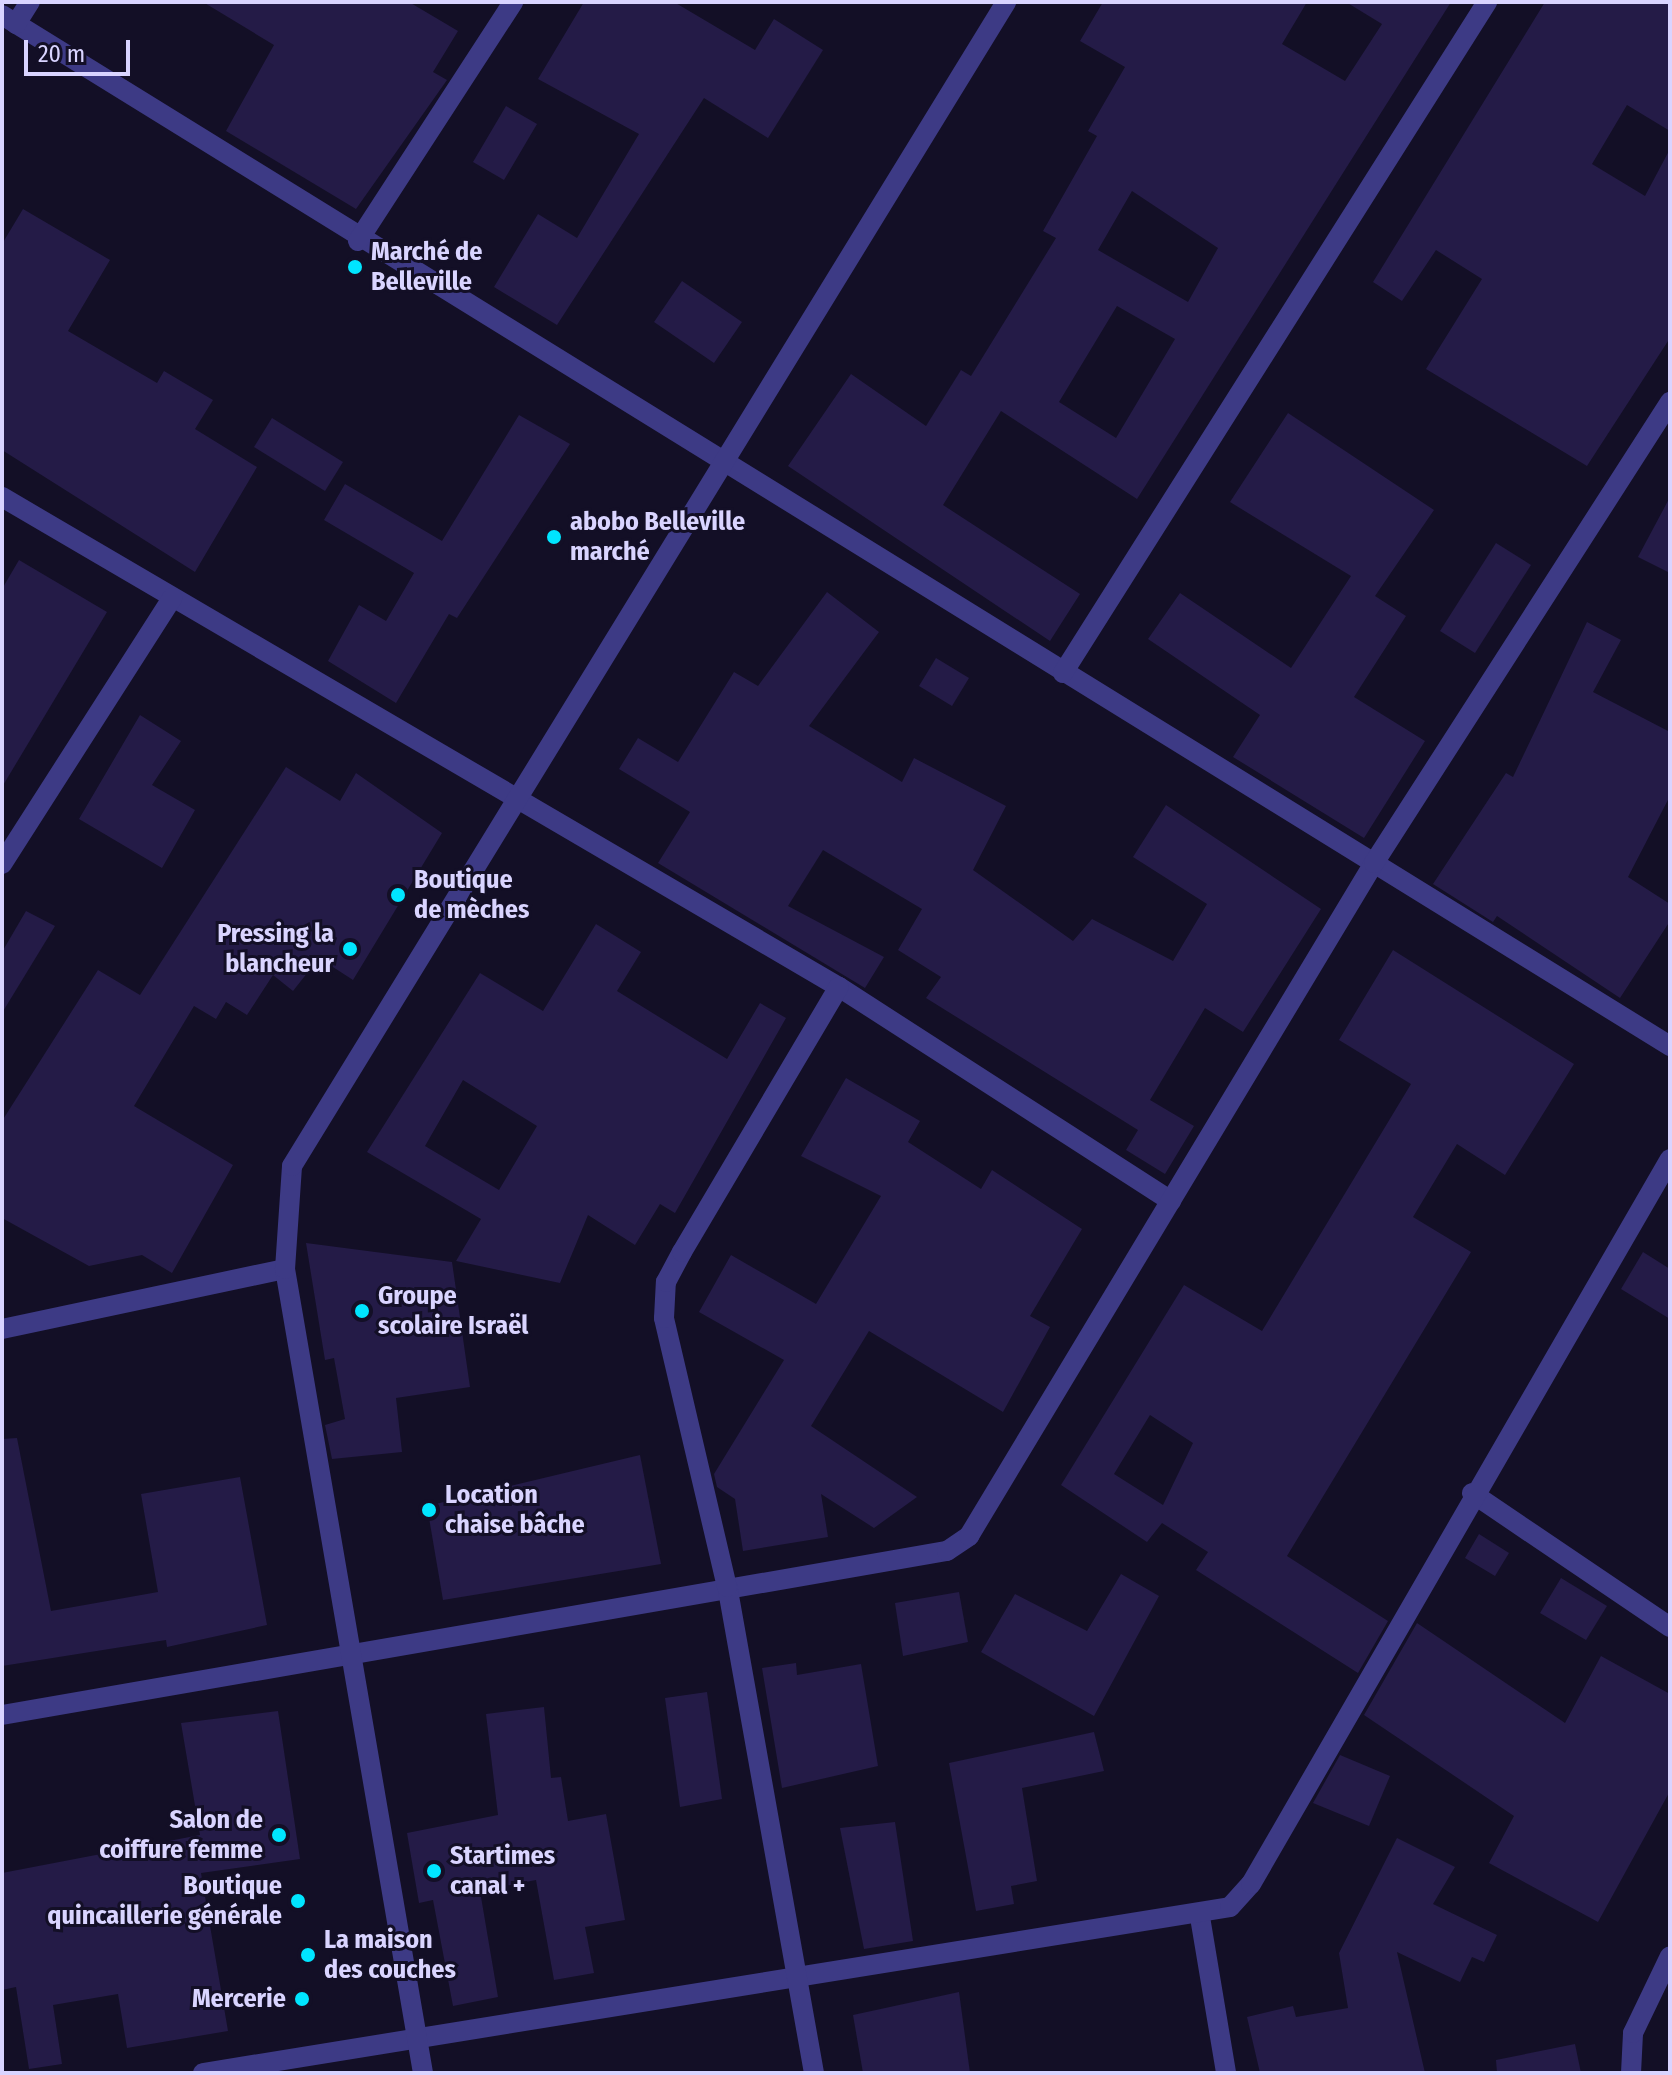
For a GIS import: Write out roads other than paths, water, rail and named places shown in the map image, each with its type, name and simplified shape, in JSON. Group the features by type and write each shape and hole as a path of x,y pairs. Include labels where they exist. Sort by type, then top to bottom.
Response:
{"street":[{"path":"30,2 9,19 358,241 728,459 1063,673 1670,1046"},
{"path":"358,241 513,2"},
{"path":"423,2073 285,1269 292,1166 1006,2"},
{"path":"1063,673 1487,2"},
{"path":"2,1715 947,1551 969,1536 1374,863 1670,402"},
{"path":"2,497 839,987 1171,1201"},
{"path":"2,864 172,598"},
{"path":"814,2073 727,1587 664,1318 666,1282 839,987"},
{"path":"203,2073 1200,1917 1230,1907 1251,1884 1472,1493 1670,1159"},
{"path":"2,1329 285,1269"},
{"path":"1472,1493 1670,1627"},
{"path":"1200,1917 1226,2073"},
{"path":"1631,2073 1633,2033 1670,1956"}],"place":[{"name":"Marché de Belleville","path":"355,267"},
{"name":"abobo Belleville marché","path":"554,537"},
{"name":"Boutique de mèches","path":"398,895"},
{"name":"Pressing la blancheur","path":"350,949"},
{"name":"Groupe scolaire Israël","path":"362,1311"},
{"name":"Location chaise bâche","path":"429,1510"},
{"name":"Salon de coiffure femme","path":"279,1835"},
{"name":"Startimes canal +","path":"434,1871"},
{"name":"Boutique quincaillerie générale","path":"298,1901"},
{"name":"La maison des couches","path":"308,1955"},
{"name":"Mercerie","path":"302,1999"}]}
